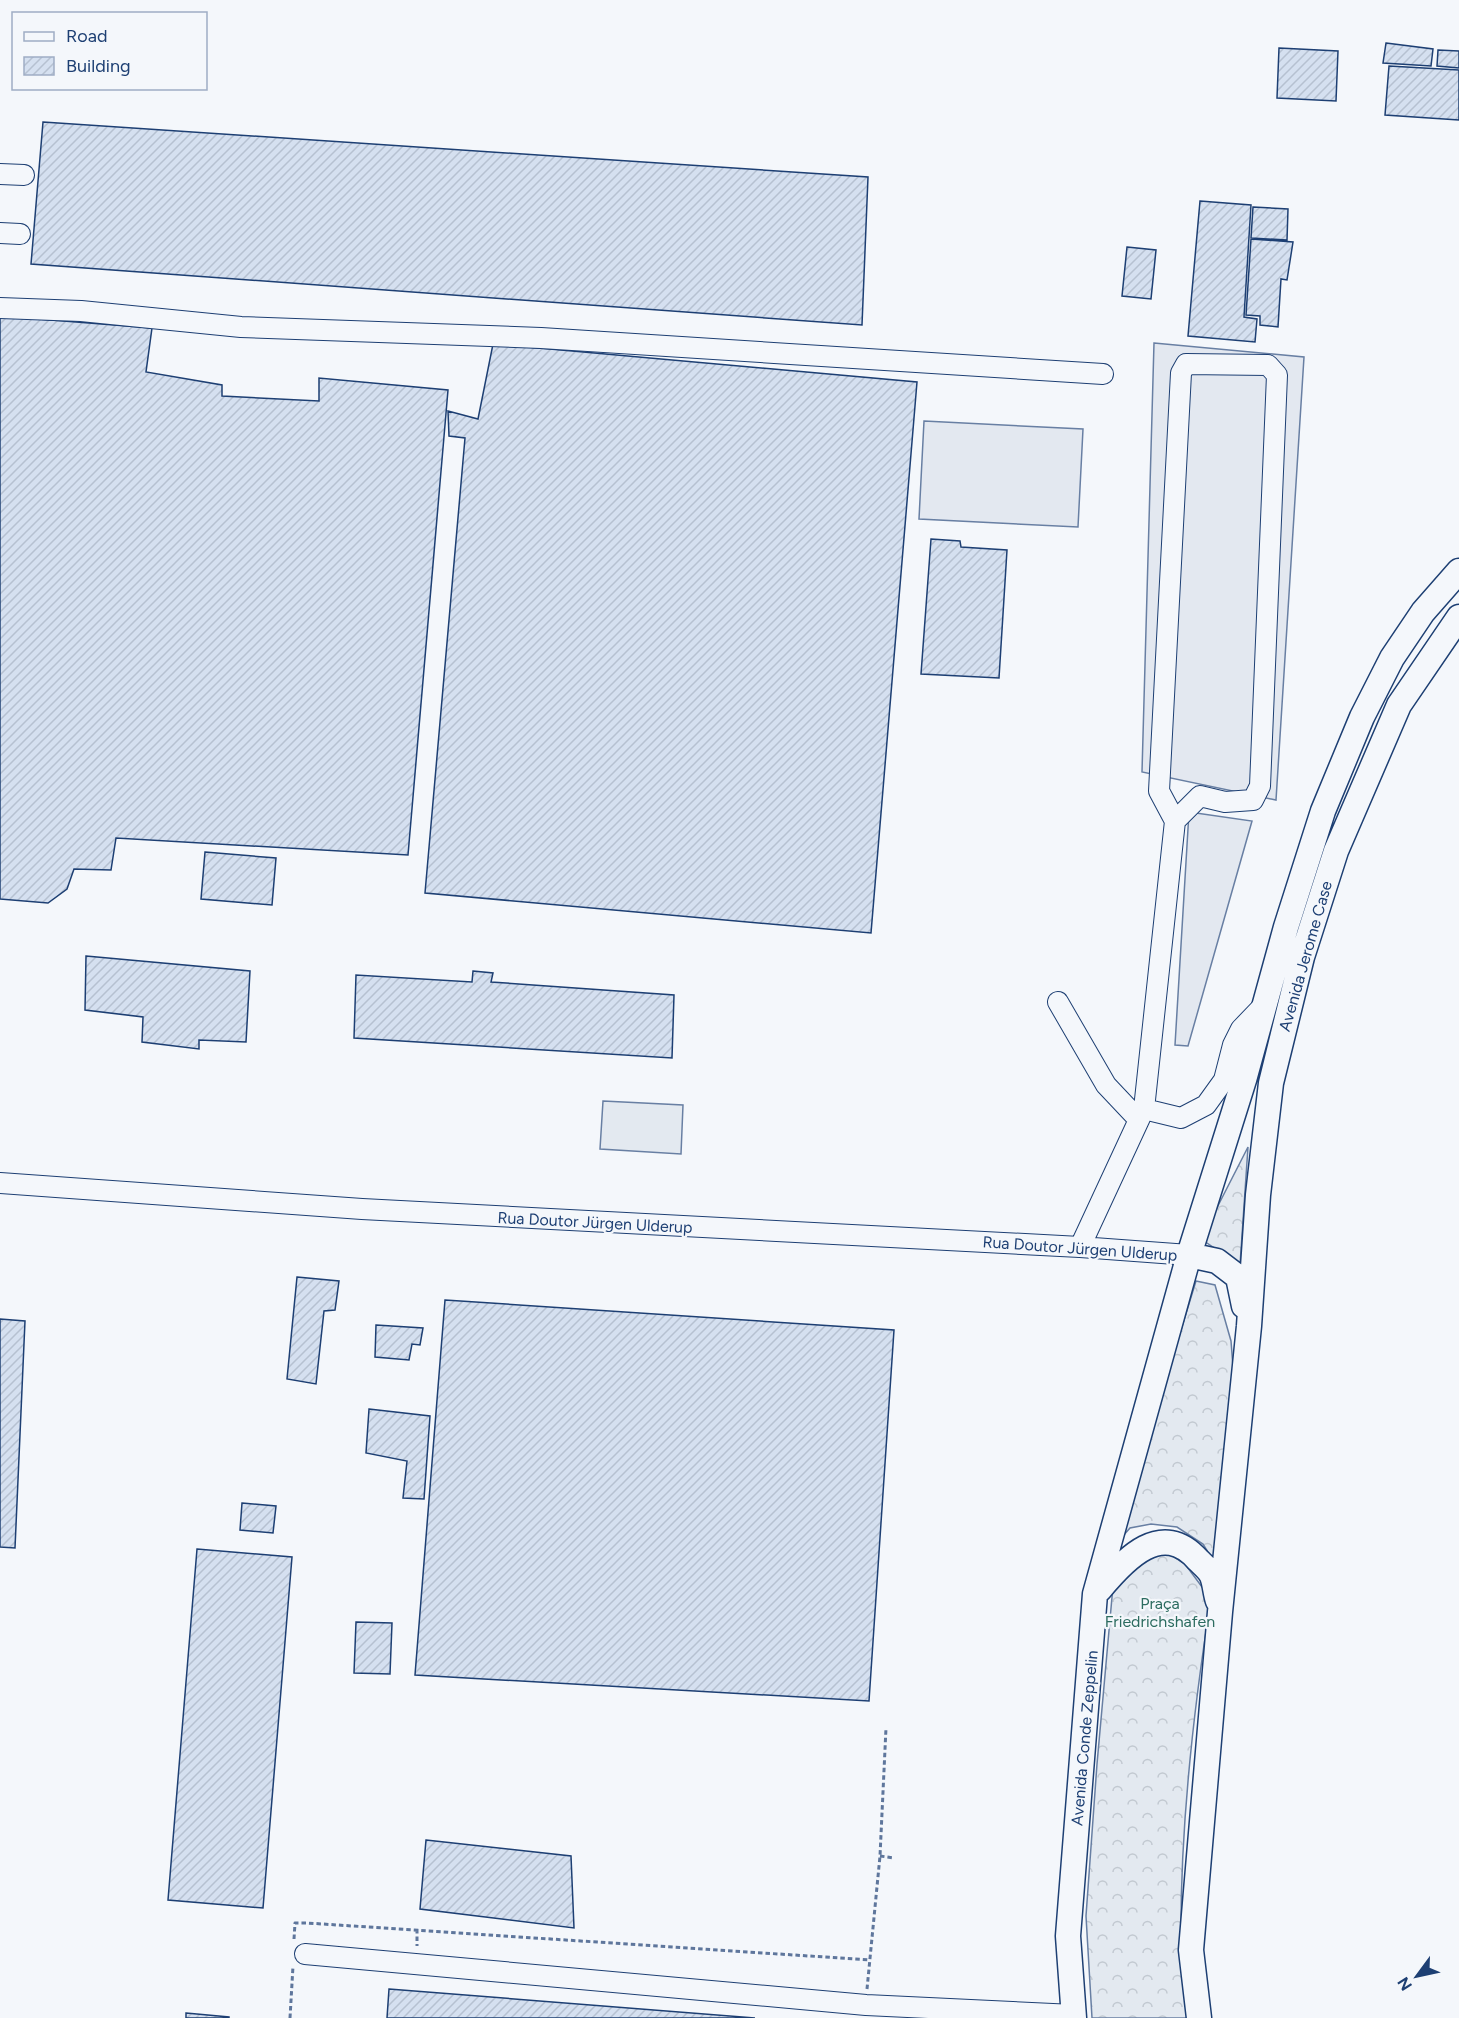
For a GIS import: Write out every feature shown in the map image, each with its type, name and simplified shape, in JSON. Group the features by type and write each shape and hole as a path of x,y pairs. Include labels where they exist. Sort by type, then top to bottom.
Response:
{"main road":[{"name":"Avenida Jerome Case","path":"1189,1255 1244,1080 1264,1004 1323,811 1362,717 1392,658 1423,612 1459,571"},
{"name":"Avenida Jerome Case","path":"1249,1326 1258,1196 1270,1083 1302,957 1336,851 1399,705 1459,617"},
{"path":"1189,1255 1217,1261 1238,1277 1249,1326 1191,1950 1199,2018"},
{"name":"Avenida Conde Zeppelin","path":"1074,2017 1068,1936 1095,1594 1189,1255"},
{"path":"1095,1594 1120,1565 1142,1548 1166,1542 1188,1548 1211,1574 1221,1612"}],"street":[{"path":"0,174 24,175"},
{"path":"0,233 20,234"},
{"path":"0,308 81,311 241,327 541,338 1103,374"},
{"path":"1080,1247 1142,1114 1175,821 1159,791 1181,373 1186,364 1268,365 1277,375 1260,786 1252,800 1225,802 1200,796 1175,821"},
{"path":"1058,1002 1106,1085 1142,1114 1181,1118 1206,1105 1224,1080 1233,1044 1241,1029 1264,1004"},
{"name":"Rua Doutor Jürgen Ulderup","path":"0,1183 374,1210 1080,1247 1189,1255"},
{"path":"298,1953 866,2005 1074,2017"}],"path":[{"path":"866,2005 879,1856 886,1728"},
{"path":"879,1856 894,1858"},
{"path":"290,2018 298,1953 295,1923 870,1960"}],"green space":[{"path":"603,1101 683,1105 681,1154 600,1149"},
{"path":"1248,1147 1240,1265 1201,1239"},
{"name":"Praça Friedrichshafen","path":"1196,1281 1215,1285 1231,1341 1238,1432 1216,1565 1203,1544 1177,1527 1151,1524 1130,1528 1115,1545"},
{"name":"Praça Friedrichshafen","path":"1165,1551 1185,1564 1211,1599 1193,1727 1185,1812 1181,1950 1188,2018 1092,2018 1086,1916 1114,1575"}],"shaded area":[{"path":"1154,343 1304,357 1276,800 1142,772"},
{"path":"924,421 1083,429 1078,527 919,519"},
{"path":"1189,812 1252,821 1188,1046 1175,1045"}],"building":[{"path":"1386,43 1433,49 1431,66 1383,63"},
{"path":"1279,48 1338,51 1336,101 1277,98"},
{"path":"1438,50 1459,51 1459,68 1437,66"},
{"path":"1389,66 1459,70 1459,120 1385,115"},
{"path":"43,122 868,177 862,325 31,264"},
{"path":"1200,201 1251,205 1244,317 1257,319 1255,342 1188,336"},
{"path":"1253,207 1288,209 1287,240 1251,238"},
{"path":"1251,239 1293,242 1287,280 1281,279 1278,327 1260,325 1260,316 1246,315"},
{"path":"1127,247 1156,250 1151,299 1122,296"},
{"path":"0,316 152,328 146,372 222,385 222,396 319,401 319,378 448,390 408,855 116,838 111,870 74,869 67,889 48,903 0,899"},
{"path":"493,344 917,382 871,933 425,893 465,438 449,436 448,411 478,419"},
{"path":"931,539 960,541 961,547 1007,550 999,678 921,674"},
{"path":"205,852 276,858 272,905 201,899"},
{"path":"86,956 250,971 246,1042 199,1040 199,1049 142,1042 143,1017 85,1010"},
{"path":"473,971 493,973 491,982 674,995 672,1058 354,1038 356,975 472,982"},
{"path":"297,1277 339,1281 335,1310 324,1311 316,1384 287,1379"},
{"path":"445,1300 894,1330 869,1701 415,1675"},
{"path":"0,1319 25,1321 15,1548 0,1547"},
{"path":"376,1325 423,1328 420,1345 412,1344 409,1360 375,1357"},
{"path":"369,1409 430,1416 424,1499 403,1498 407,1461 366,1453"},
{"path":"242,1503 276,1506 273,1533 240,1530"},
{"path":"197,1549 292,1557 263,1908 168,1900"},
{"path":"356,1622 392,1623 390,1674 354,1673"},
{"path":"426,1840 571,1856 574,1928 420,1909"},
{"path":"389,1989 755,2018 387,2018"},
{"path":"186,2013 229,2017 229,2018 186,2018"}]}
